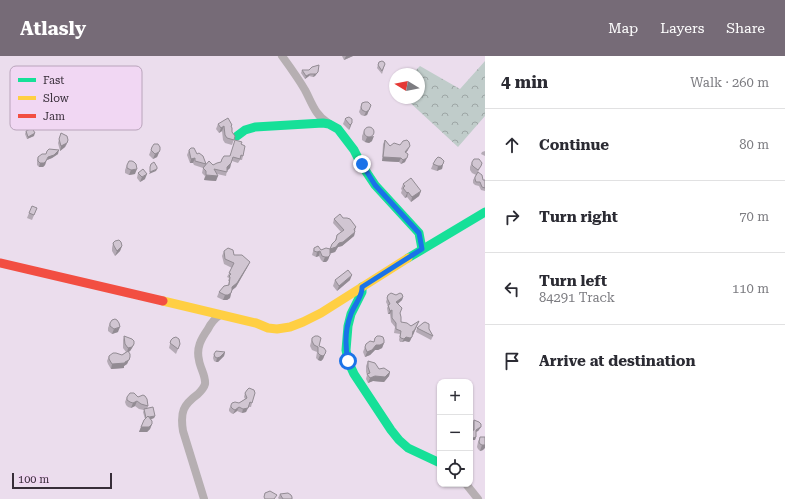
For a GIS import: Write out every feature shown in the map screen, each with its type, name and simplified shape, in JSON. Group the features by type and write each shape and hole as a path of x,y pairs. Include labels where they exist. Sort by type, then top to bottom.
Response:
{"street":[{"path":"282,56 320,118 338,129 354,150 375,185 419,233 422,249"},
{"path":"237,136 244,130 255,127 328,124"},
{"path":"0,263 270,328 292,327 321,313 422,249 485,212"},
{"path":"362,287 362,292 351,314 348,326 346,350 348,361 354,374 399,440 408,448 437,462"},
{"path":"204,499 183,431 181,413 205,384 205,379 199,361 198,346 210,324 220,315"},
{"path":"468,487 478,499"}],"green space":[{"path":"485,61 485,116 458,147 411,104 425,104 425,69 460,89"}],"building":[{"path":"382,61 385,64 382,71 378,65 379,62"},
{"path":"319,65 318,72 316,74 306,76 302,70 309,70 312,67"},
{"path":"368,102 371,105 369,110 366,112 362,110 361,107 362,103"},
{"path":"349,117 352,119 352,123 350,125 345,119"},
{"path":"228,118 232,125 232,132 235,136 234,140 227,138 225,135 224,126 221,128 218,124"},
{"path":"367,127 371,127 373,128 373,136 367,137 364,134 364,130"},
{"path":"33,130 35,133 28,137 26,131"},
{"path":"61,133 67,136 68,140 67,143 61,146 59,139"},
{"path":"235,140 242,142 241,144 245,146 243,156 241,155 240,159 233,157 231,163 227,167 227,172 214,169 218,176 206,175 206,171 203,168 209,161 213,165 221,162 224,156 230,156"},
{"path":"385,140 390,146 394,143 400,145 403,141 407,140 410,146 405,152 408,154 407,158 403,160 401,158 383,157"},
{"path":"154,144 158,144 160,147 159,152 155,154 151,150"},
{"path":"194,148 197,154 199,153 203,156 206,164 195,161 195,158 191,159 189,150"},
{"path":"49,149 59,150 54,155 48,157 44,163 40,163 38,161 38,157 42,154 46,154"},
{"path":"438,157 444,161 441,166 433,164"},
{"path":"474,159 479,159 482,163 478,170 472,165"},
{"path":"129,161 136,164 137,169 131,170 127,168"},
{"path":"154,162 157,169 150,172 151,164"},
{"path":"143,169 147,174 142,177 138,173"},
{"path":"478,172 482,175 483,180 485,180 485,188 482,187 480,182 476,182 475,177"},
{"path":"411,178 421,191 412,197 403,188 405,186 403,184"},
{"path":"32,206 37,208 34,215 29,213"},
{"path":"340,214 343,218 350,219 356,227 354,229 355,232 343,242 339,243 336,247 330,249 336,240 337,235 344,230 334,219"},
{"path":"119,240 122,246 117,251 113,243"},
{"path":"318,246 321,250 326,248 330,249 330,255 328,257 322,256 320,251 314,251 314,248"},
{"path":"228,248 233,250 234,255 242,255 250,262 237,283 232,287 231,293 225,295 219,292 224,286 229,285 229,276 231,274 229,273 234,263 225,259 224,251"},
{"path":"348,270 352,275 339,286 335,280"},
{"path":"391,293 396,295 400,293 402,294 403,297 396,302 402,308 400,313 401,322 407,323 411,326 419,321 413,331 412,337 410,338 401,338 401,331 396,329 396,323 392,318 392,310 390,311 388,305 390,304 387,298"},
{"path":"115,319 119,323 120,327 114,329 110,326 110,323"},
{"path":"425,322 429,324 429,329 433,336 417,328"},
{"path":"124,336 134,341 132,347 128,348 125,344"},
{"path":"315,336 321,338 319,346 324,348 326,351 323,356 318,353 318,347 314,345 312,341 312,338"},
{"path":"377,336 383,337 384,343 376,345 372,350 367,352 365,347 366,344 370,341 374,342"},
{"path":"176,337 179,339 180,344 178,349 170,343 173,338"},
{"path":"128,351 130,357 125,363 112,364 109,359 109,356 113,353 122,355"},
{"path":"216,351 225,352 217,358 214,354"},
{"path":"368,361 375,363 379,369 384,368 390,372 385,377 375,376 370,378 367,374 370,373"},
{"path":"249,388 254,390 255,393 252,403 250,402 248,408 243,409 239,407 235,410 233,409 231,407 232,403 239,403 247,398 245,393"},
{"path":"130,393 134,393 138,397 143,395 145,396 148,406 137,401 133,403 127,400"},
{"path":"153,407 155,416 148,416 146,418 144,409"},
{"path":"148,416 152,421 152,424 149,427 141,427 144,420"},
{"path":"474,420 481,424 481,427 476,430 476,437 473,438"},
{"path":"480,437 485,437 485,445 480,444"},
{"path":"270,491 277,495 274,499 265,499 265,493"},
{"path":"288,493 291,495 292,499 283,499 280,494"}],"traffic: fast":[{"path":"237,136 245,130 255,127 323,123 329,124 338,129 354,150 361,164 375,185 419,233 422,249"},
{"path":"408,258 485,212"},
{"path":"362,287 362,292 351,314 348,326 346,350 348,361 354,374 399,440 408,448 437,462"}],"traffic: slow":[{"path":"163,301 256,323 268,328 277,329 290,327 321,313 408,258"}],"traffic: jam":[{"path":"0,263 163,301"}],"route":[{"path":"348,361 346,350 348,326 351,314 362,292 362,287 422,249 419,233 375,185 362,164"}]}
